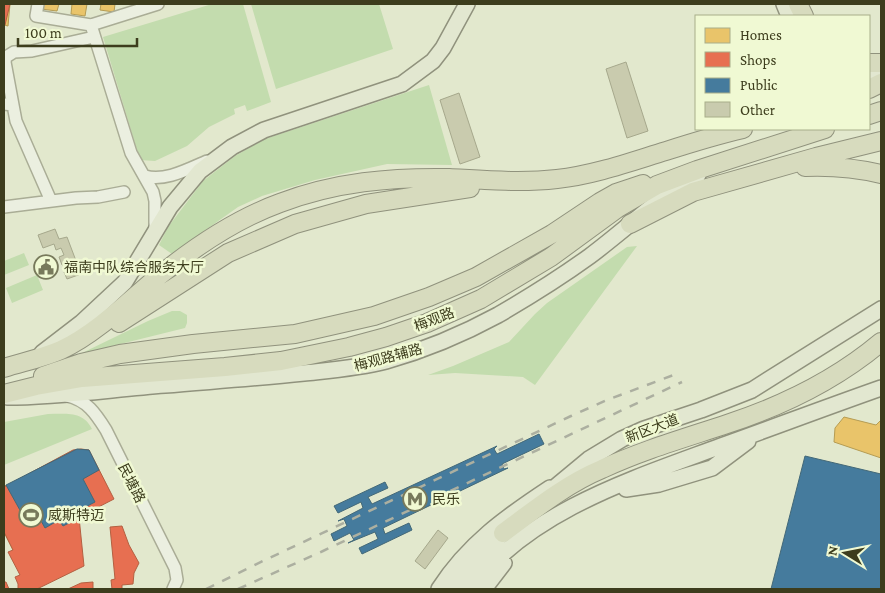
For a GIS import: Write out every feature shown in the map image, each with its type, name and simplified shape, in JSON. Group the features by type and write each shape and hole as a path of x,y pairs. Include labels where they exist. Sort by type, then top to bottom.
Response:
{"highway":[{"path":"4,368 62,349 109,330 228,253 295,224 342,209 392,198 512,182 560,179 585,174 739,130"},
{"name":"梅观路","path":"4,395 36,386 82,378 281,361 349,348 386,337 427,323 481,299 551,257 637,196 657,185 697,170 822,130"},
{"path":"630,224 693,192 881,140"},
{"path":"728,183 803,167 855,168 881,174"},
{"path":"4,395 53,372 120,354 193,344 295,334 348,323 382,313 429,297 476,277 552,234 584,211 616,193 697,170"},
{"path":"62,349 107,320 160,275 201,245 240,221 278,204 322,189 371,181 448,178 512,182"},
{"path":"503,534 554,497 599,470 659,446 729,424 793,398 851,365 881,342"}],"main road":[{"path":"34,359 64,337 125,282 170,207 200,171 245,139 264,130 402,84 433,61 443,48 467,4"},
{"name":"梅观路辅路","path":"4,395 63,395 323,371 367,365 396,358 446,340 496,315 544,287 589,256 657,202 719,163"},
{"name":"新区大道","path":"454,589 486,550 558,484 590,459 622,439 644,429 752,390 881,309"},
{"path":"470,589 492,564 535,529 604,492 644,475 881,388"},
{"path":"439,589 462,558 487,533 516,510 558,484"},
{"path":"484,589 516,549 535,529"}],"street":[{"path":"38,4 36,16 91,25 158,4"},
{"path":"91,25 131,153 145,176 156,201 154,234"},
{"path":"51,201 8,104 6,57 14,52 32,51 94,37"},
{"path":"4,48 20,51"},
{"path":"145,176 151,178 167,176 215,159"},
{"path":"4,207 98,197 124,192"},
{"name":"民塘路","path":"63,395 84,402 93,410 106,430 175,568 177,580 173,589"}],"green space":[{"path":"212,4 243,4 271,102 247,111 245,105 234,109 235,114 209,127 187,146 155,161 140,160 103,37"},
{"path":"251,4 379,4 393,49 276,89"},
{"path":"429,85 452,165 387,164 315,180 262,196 238,207 172,254 159,245 168,227 203,181 235,156 265,139"},
{"path":"637,246 535,385 523,377 455,373 428,375 509,342 547,303 627,247"},
{"path":"24,253 29,265 4,275 4,261"},
{"path":"37,275 43,290 12,303 6,288"},
{"path":"172,311 180,311 187,315 185,328 80,354 148,321"},
{"path":"48,414 79,416 92,429 4,465 4,422"}],"building: Homes":[{"path":"4,4 10,4 8,26 4,25"},
{"path":"42,4 59,4 57,11 41,9"},
{"path":"72,4 87,4 85,16 71,14"},
{"path":"101,4 115,4 114,12 100,10"},
{"path":"844,417 876,425 881,420 881,458 834,442 835,428"},
{"path":"6,485 34,538 13,550 4,532 4,487"}],"building: Shops":[{"path":"4,4 10,4 5,25 4,25"},
{"path":"73,450 89,450 114,499 79,517 84,566 37,589 18,589 15,577 20,575 8,552 13,550 4,532 4,487"},
{"path":"122,526 129,545 139,563 134,573 133,584 122,585 122,589 112,589 111,580 115,579 110,527"},
{"path":"4,582 6,582 9,589 4,589"},
{"path":"93,582 93,589 68,589 81,583"}],"building: Public":[{"path":"539,434 544,444 502,464 504,469 508,468 383,528 385,534 409,523 412,530 362,554 359,548 378,539 375,532 348,543 354,540 350,533 334,541 331,534 347,526 344,519 338,521 363,508 361,502 338,513 334,506 385,482 388,488 368,497 372,504 497,446 494,449 497,454"},
{"path":"77,449 89,450 99,470 83,479 95,502 70,515 73,521 63,526 59,520 45,528 33,506 21,512 6,485"},
{"path":"805,456 881,474 881,589 771,589"}],"building: Other":[{"path":"626,62 648,131 627,138 606,69"},
{"path":"459,93 480,157 460,164 440,100"},
{"path":"55,229 59,239 67,237 81,274 67,279 64,272 69,270 67,264 62,265 59,257 64,255 61,248 56,250 54,244 43,248 38,235"},
{"path":"438,530 448,538 425,569 415,561"}],"railway":[{"path":"206,589 571,416 607,400 679,373"},
{"path":"238,589 682,382"}],"place":[{"name":"福南中队综合服务大厅","path":"46,267"},
{"name":"民乐","path":"415,499"},
{"name":"威斯特迈","path":"31,515"}]}
